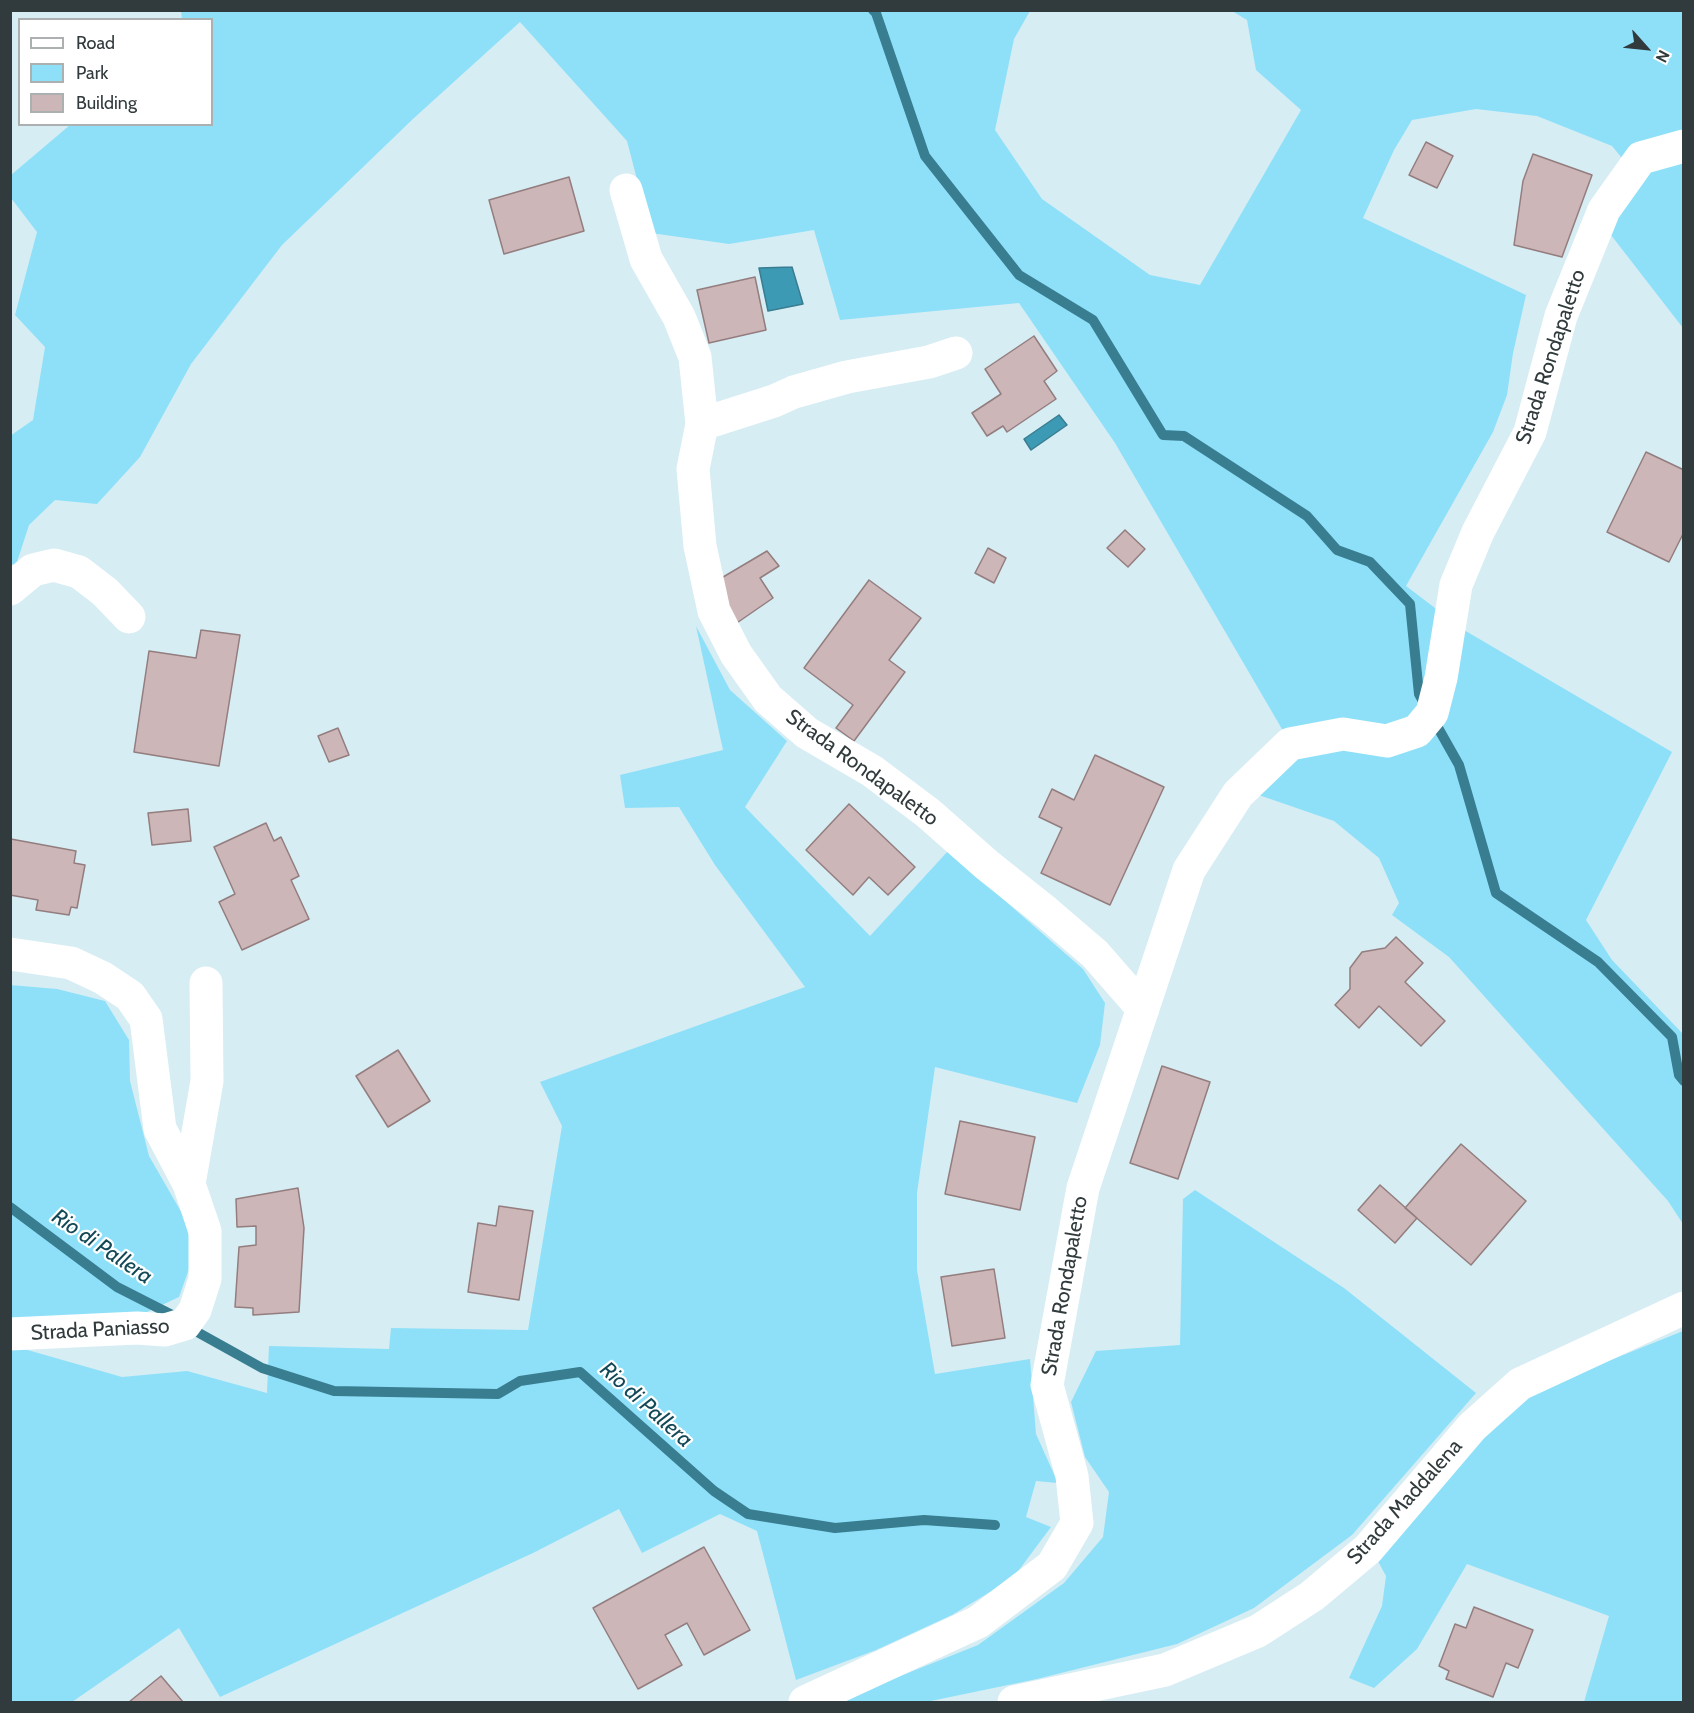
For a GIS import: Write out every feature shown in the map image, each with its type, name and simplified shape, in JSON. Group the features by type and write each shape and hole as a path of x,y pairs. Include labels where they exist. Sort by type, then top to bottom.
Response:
{"street":[{"name":"Strada Rondapaletto","path":"805,1702 978,1622 1052,1566 1077,1523 1072,1476 1047,1385 1083,1188 1189,870 1238,794 1290,744 1343,734 1387,741 1425,722 1441,678 1456,585 1478,532 1530,432 1561,316 1604,210 1641,158 1683,146"},
{"name":"Strada Rondapaletto","path":"626,190 646,259 679,317 695,357 702,424 693,469 700,546 714,611 736,654 768,699 807,733 872,771 928,813 1095,954 1143,1009"},
{"path":"702,424 774,401 794,392 847,377 929,362 956,353"},
{"path":"10,589 33,570 54,566 79,572 105,592 129,617"},
{"name":"Strada Paniasso","path":"10,954 71,963 103,978 130,996 146,1019 160,1130 189,1184 205,1231 205,1279 195,1310 185,1324 165,1330 137,1328 10,1334"},
{"name":"Strada Paniasso","path":"189,1184 207,1081 207,983"},
{"name":"Strada Maddalena","path":"1014,1702 1165,1670 1258,1631 1312,1596 1368,1549 1472,1427 1520,1384 1683,1308"}],"green space":[{"path":"181,11 1030,11 1014,39 995,130 1042,199 1150,275 1200,285 1301,110 1256,70 1247,20 1232,11 1683,11 1683,328 1604,226 1640,180 1612,146 1537,116 1476,109 1412,120 1394,150 1363,218 1526,295 1513,353 1507,395 1493,432 1406,586 1464,630 1672,752 1586,920 1612,960 1683,1034 1683,1224 1668,1201 1449,957 1392,915 1399,903 1379,858 1334,821 1253,793 1296,753 1115,443 1019,303 840,320 814,230 729,244 651,233 627,141 520,22 414,118 282,245 191,364 140,457 97,504 55,500 29,525 16,565 10,564 10,436 33,420 45,347 15,315 37,232 11,198 11,175 69,126 213,126 213,18 182,18"},
{"path":"696,626 730,690 787,741 745,807 870,936 948,851 1083,969 1105,1003 1100,1045 1077,1103 935,1067 917,1193 917,1270 935,1374 1030,1359 1036,1434 1058,1483 1036,1481 1026,1517 1051,1527 1013,1578 952,1615 876,1650 796,1680 757,1531 720,1514 642,1553 619,1509 533,1553 220,1697 179,1628 72,1702 11,1702 10,1345 122,1377 187,1371 267,1393 269,1346 389,1349 391,1328 528,1330 562,1126 540,1082 805,987 715,865 679,807 625,808 620,775 723,750"},
{"path":"10,985 57,989 105,1001 129,1040 130,1081 149,1156 183,1215 194,1255 179,1297 147,1312 120,1317 11,1318"},
{"path":"1195,1190 1344,1288 1476,1393 1352,1535 1254,1608 1177,1644 1037,1679 926,1702 835,1702 978,1645 1064,1583 1103,1537 1109,1492 1085,1457 1071,1402 1096,1351 1180,1345 1183,1199"},
{"path":"1683,1331 1683,1702 1584,1702 1609,1616 1467,1564 1417,1649 1374,1688 1349,1678 1382,1606 1386,1576 1374,1554 1483,1429 1531,1392"}],"shaded area":[{"path":"792,267 803,304 768,311 759,268"},
{"path":"1059,415 1067,425 1031,450 1024,439"}],"building":[{"path":"1426,142 1453,156 1437,188 1409,175"},
{"path":"1533,154 1592,175 1562,257 1514,245 1523,181"},
{"path":"569,177 584,231 504,254 489,200"},
{"path":"755,277 766,330 709,343 697,290"},
{"path":"1034,336 1057,371 1044,381 1056,399 1007,432 1003,426 987,436 972,413 1001,394 985,369"},
{"path":"1646,452 1684,470 1684,532 1669,562 1607,532"},
{"path":"1125,530 1145,549 1128,567 1107,548"},
{"path":"988,548 1006,558 994,583 975,573"},
{"path":"767,551 779,566 760,578 773,598 731,627 713,583"},
{"path":"869,580 921,618 889,660 905,672 854,741 836,728 853,705 804,668"},
{"path":"201,630 240,635 219,766 134,752 149,651 196,658"},
{"path":"338,728 349,755 329,762 318,736"},
{"path":"1095,755 1164,787 1110,905 1041,873 1062,828 1039,817 1052,789 1074,800"},
{"path":"849,804 915,867 888,895 869,877 853,895 806,850"},
{"path":"188,809 191,841 152,845 148,813"},
{"path":"266,823 274,841 281,837 299,876 291,880 309,919 242,950 219,902 235,894 214,847"},
{"path":"11,839 76,851 74,863 85,865 77,908 71,907 69,915 36,910 38,900 10,895"},
{"path":"1396,937 1423,963 1405,982 1445,1021 1421,1046 1379,1006 1359,1028 1335,1005 1350,989 1350,968 1362,952 1385,948"},
{"path":"398,1050 430,1101 388,1127 356,1076"},
{"path":"1162,1066 1210,1082 1178,1179 1130,1163"},
{"path":"960,1121 1035,1137 1020,1210 945,1194"},
{"path":"1461,1144 1526,1201 1471,1265 1405,1208"},
{"path":"1380,1185 1417,1218 1395,1243 1358,1210"},
{"path":"298,1188 304,1228 299,1312 253,1315 253,1308 235,1307 239,1247 256,1245 256,1226 237,1227 236,1199"},
{"path":"499,1206 533,1211 519,1300 468,1292 478,1223 496,1226"},
{"path":"994,1269 1005,1338 952,1346 941,1277"},
{"path":"704,1547 750,1630 704,1655 687,1623 665,1635 682,1665 638,1689 593,1608"},
{"path":"1474,1607 1533,1630 1518,1668 1506,1663 1493,1697 1446,1679 1449,1671 1439,1666 1455,1624 1466,1628"},
{"path":"161,1676 183,1702 129,1702"}],"waterway":[{"path":"873,10 876,13 925,156 1019,275 1093,320 1163,435 1184,436 1307,516 1337,550 1370,562 1410,604 1419,694 1459,765 1496,893 1598,962 1672,1037 1679,1075 1684,1081"},
{"name":"Rio di Pallera","path":"10,1207 117,1287 174,1316"},
{"name":"Rio di Pallera","path":"199,1333 262,1368 334,1391 498,1394 520,1381 580,1372 714,1491 748,1514 835,1528 924,1520 995,1525"}]}
